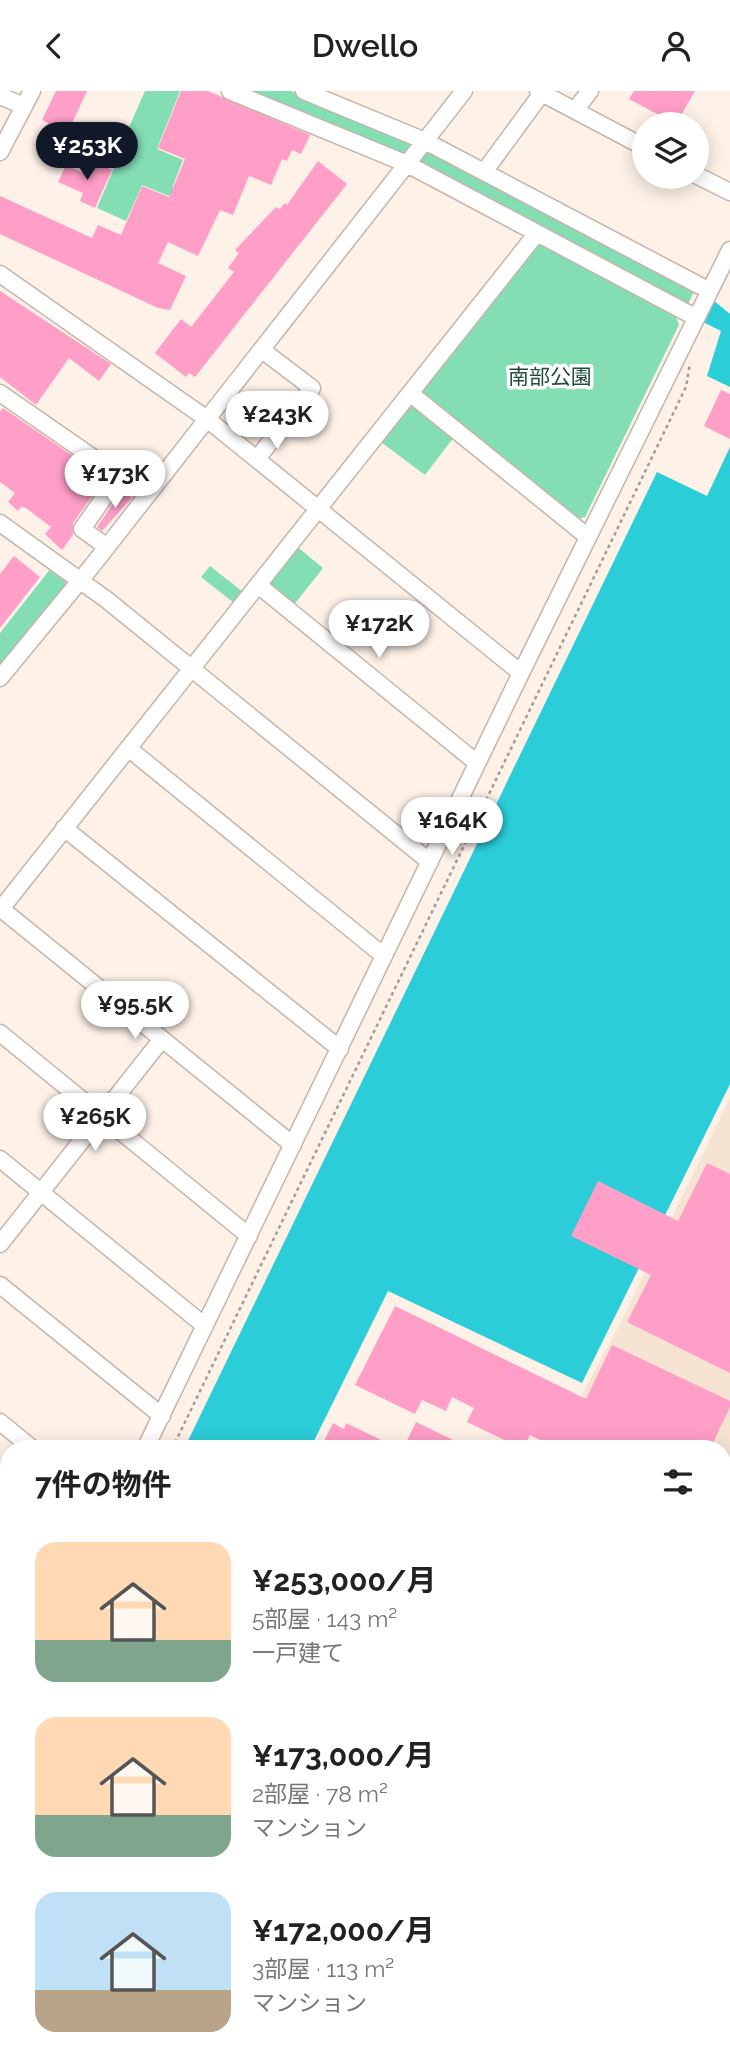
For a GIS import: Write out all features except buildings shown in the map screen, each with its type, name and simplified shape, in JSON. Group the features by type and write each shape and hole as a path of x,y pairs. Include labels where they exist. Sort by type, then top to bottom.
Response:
{"street":[{"path":"0,152 32,91"},
{"path":"230,91 407,164 695,317"},
{"path":"304,91 425,141 708,290"},
{"path":"0,678 107,547 464,91"},
{"path":"575,110 590,91"},
{"path":"484,172 540,92 632,141"},
{"path":"0,96 24,106"},
{"path":"709,182 730,192"},
{"path":"293,1145 0,909 537,233"},
{"path":"150,1440 477,763 730,250"},
{"path":"0,274 207,419 521,673"},
{"path":"257,459 312,389 262,350"},
{"path":"0,393 147,495"},
{"path":"411,394 588,537"},
{"path":"107,547 82,529 119,476"},
{"path":"0,523 79,579 430,862"},
{"path":"258,585 477,763"},
{"path":"128,748 384,955"},
{"path":"64,828 340,1049"},
{"path":"0,1033 249,1235"},
{"path":"0,1244 162,1039"},
{"path":"0,1159 205,1326"},
{"path":"0,1285 162,1416"},
{"path":"0,1422 22,1440"}],"path":[{"path":"176,1440 687,387"}],"shaded area":[{"path":"730,1098 730,1440 557,1440 616,1332"}],"green space":[{"path":"145,91 180,91 157,149 183,160 172,188 177,191 174,198 142,185 126,221 97,208"},
{"path":"243,91 291,91 410,141 412,145 405,155"},
{"path":"426,150 695,289 686,309 417,161"},
{"name":"南部公園","path":"544,242 674,312 679,325 585,517 578,519 424,396 422,388 534,245"},
{"path":"415,406 454,437 425,475 381,442 408,408"},
{"path":"295,545 323,568 293,606 268,587 268,579"},
{"path":"210,566 243,592 234,603 201,577"},
{"path":"51,568 65,577 66,586 0,668 0,633"}],"water":[{"path":"713,300 730,314 730,387 707,376 721,331 703,322"},
{"path":"730,447 730,1084 582,1383 388,1291 314,1440 188,1440 657,472 707,496"}]}
